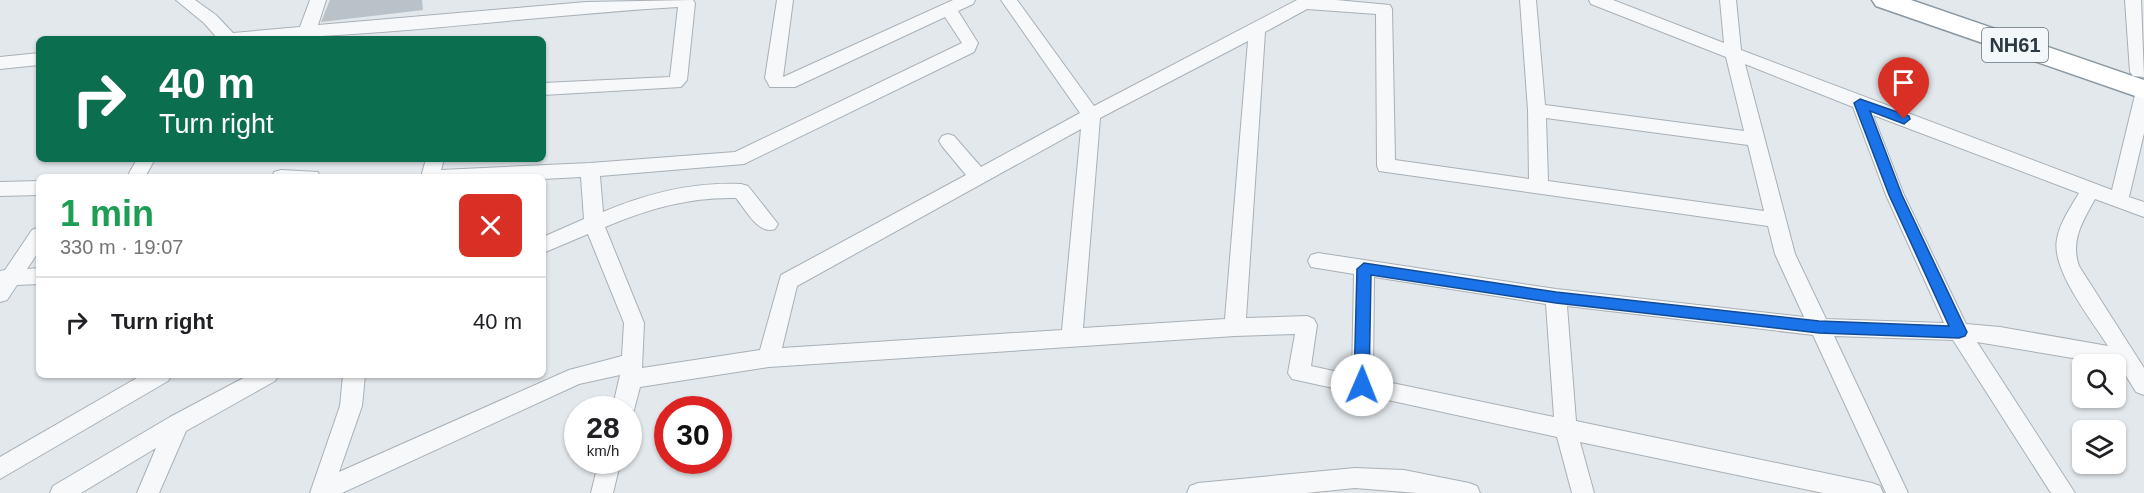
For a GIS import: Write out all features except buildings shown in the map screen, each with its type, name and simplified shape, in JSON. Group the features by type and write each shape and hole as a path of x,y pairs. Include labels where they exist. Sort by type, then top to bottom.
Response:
{"highway":[{"name":"NH61","path":"1885,0 2143,83"},
{"name":"NH61","path":"1931,0 2143,83"}],"street":[{"path":"184,0 210,19 225,36"},
{"path":"307,32 318,0"},
{"path":"785,0 774,78 780,85 789,83 967,0"},
{"path":"1009,0 1091,115 1072,338"},
{"path":"1528,0 1537,110 1539,188"},
{"path":"1597,0 1733,51 1860,103 2144,210"},
{"path":"1728,0 1733,51 1785,254 1897,493"},
{"path":"2119,200 2143,83 2133,0"},
{"path":"262,36 431,21 587,3 686,2 677,82 670,85 546,89"},
{"path":"769,358 788,281 1091,115 1304,3 1383,9 1386,166 1778,220"},
{"path":"503,174 719,162 747,156 968,48 970,43 948,8"},
{"path":"424,36 431,21"},
{"path":"1235,327 1257,29"},
{"path":"0,63 36,59"},
{"path":"1860,103 1895,195 1959,332 2064,493"},
{"path":"1537,110 1755,139"},
{"path":"948,141 979,177"},
{"path":"590,170 594,224 634,323 631,371 626,396"},
{"path":"0,189 36,188"},
{"path":"2091,189 2065,239 2064,252 2070,268 2124,354"},
{"path":"546,244 660,199 734,190 746,194 768,224"},
{"path":"4,283 36,239"},
{"path":"1318,261 1556,297 1819,327 1959,332 2000,336 2103,354"},
{"path":"1362,385 1364,269"},
{"path":"4,283 36,277"},
{"path":"1556,297 1566,429 1583,493"},
{"path":"322,492 576,376 769,358 1235,327 1307,326 1299,373 1872,493"},
{"path":"2126,358 2144,386"},
{"path":"0,469 156,378"},
{"path":"61,493 178,424 262,378"},
{"path":"322,492 351,406 354,378"},
{"path":"147,493 178,424"},
{"path":"602,493 607,474"},
{"path":"1198,493 1355,478 1406,487 1469,493"}],"route":[{"path":"1362,385 1364,269 1556,297 1819,327 1959,332 1895,195 1860,103 1904,119"}]}
